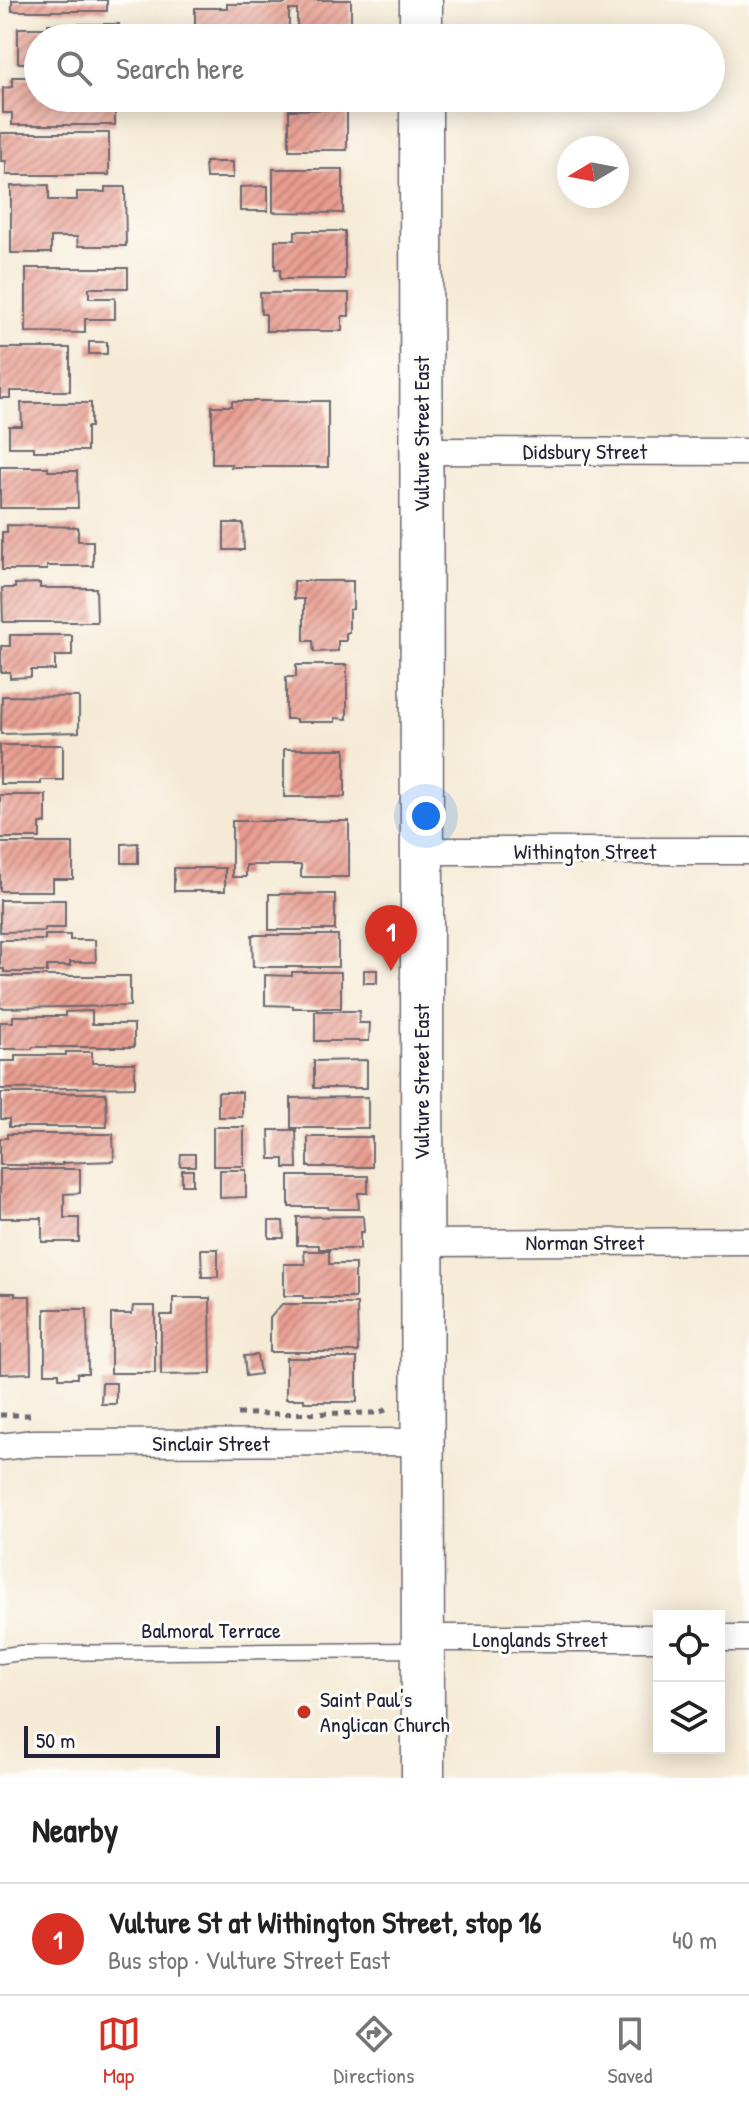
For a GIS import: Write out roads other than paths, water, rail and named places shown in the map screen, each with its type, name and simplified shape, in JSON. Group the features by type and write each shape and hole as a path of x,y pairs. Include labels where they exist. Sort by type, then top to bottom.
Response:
{"main road":[{"path":"421,0 421,24"},
{"name":"Vulture Street East","path":"421,112 423,1778"}],"street":[{"name":"Didsbury Street","path":"421,451 749,452"},
{"name":"Withington Street","path":"421,851 749,851"},
{"name":"Norman Street","path":"421,1243 749,1241"},
{"name":"Sinclair Street","path":"0,1447 34,1443 421,1442"},
{"name":"Longlands Street","path":"422,1644 653,1638"},
{"path":"725,1638 749,1638"}],"lane":[{"name":"Balmoral Terrace","path":"0,1656 20,1653 422,1644"}],"place":[{"name":"Vulture St at Withington Street, stop 16","path":"391,971"},
{"name":"Saint Paul's Anglican Church","path":"304,1712"}]}
